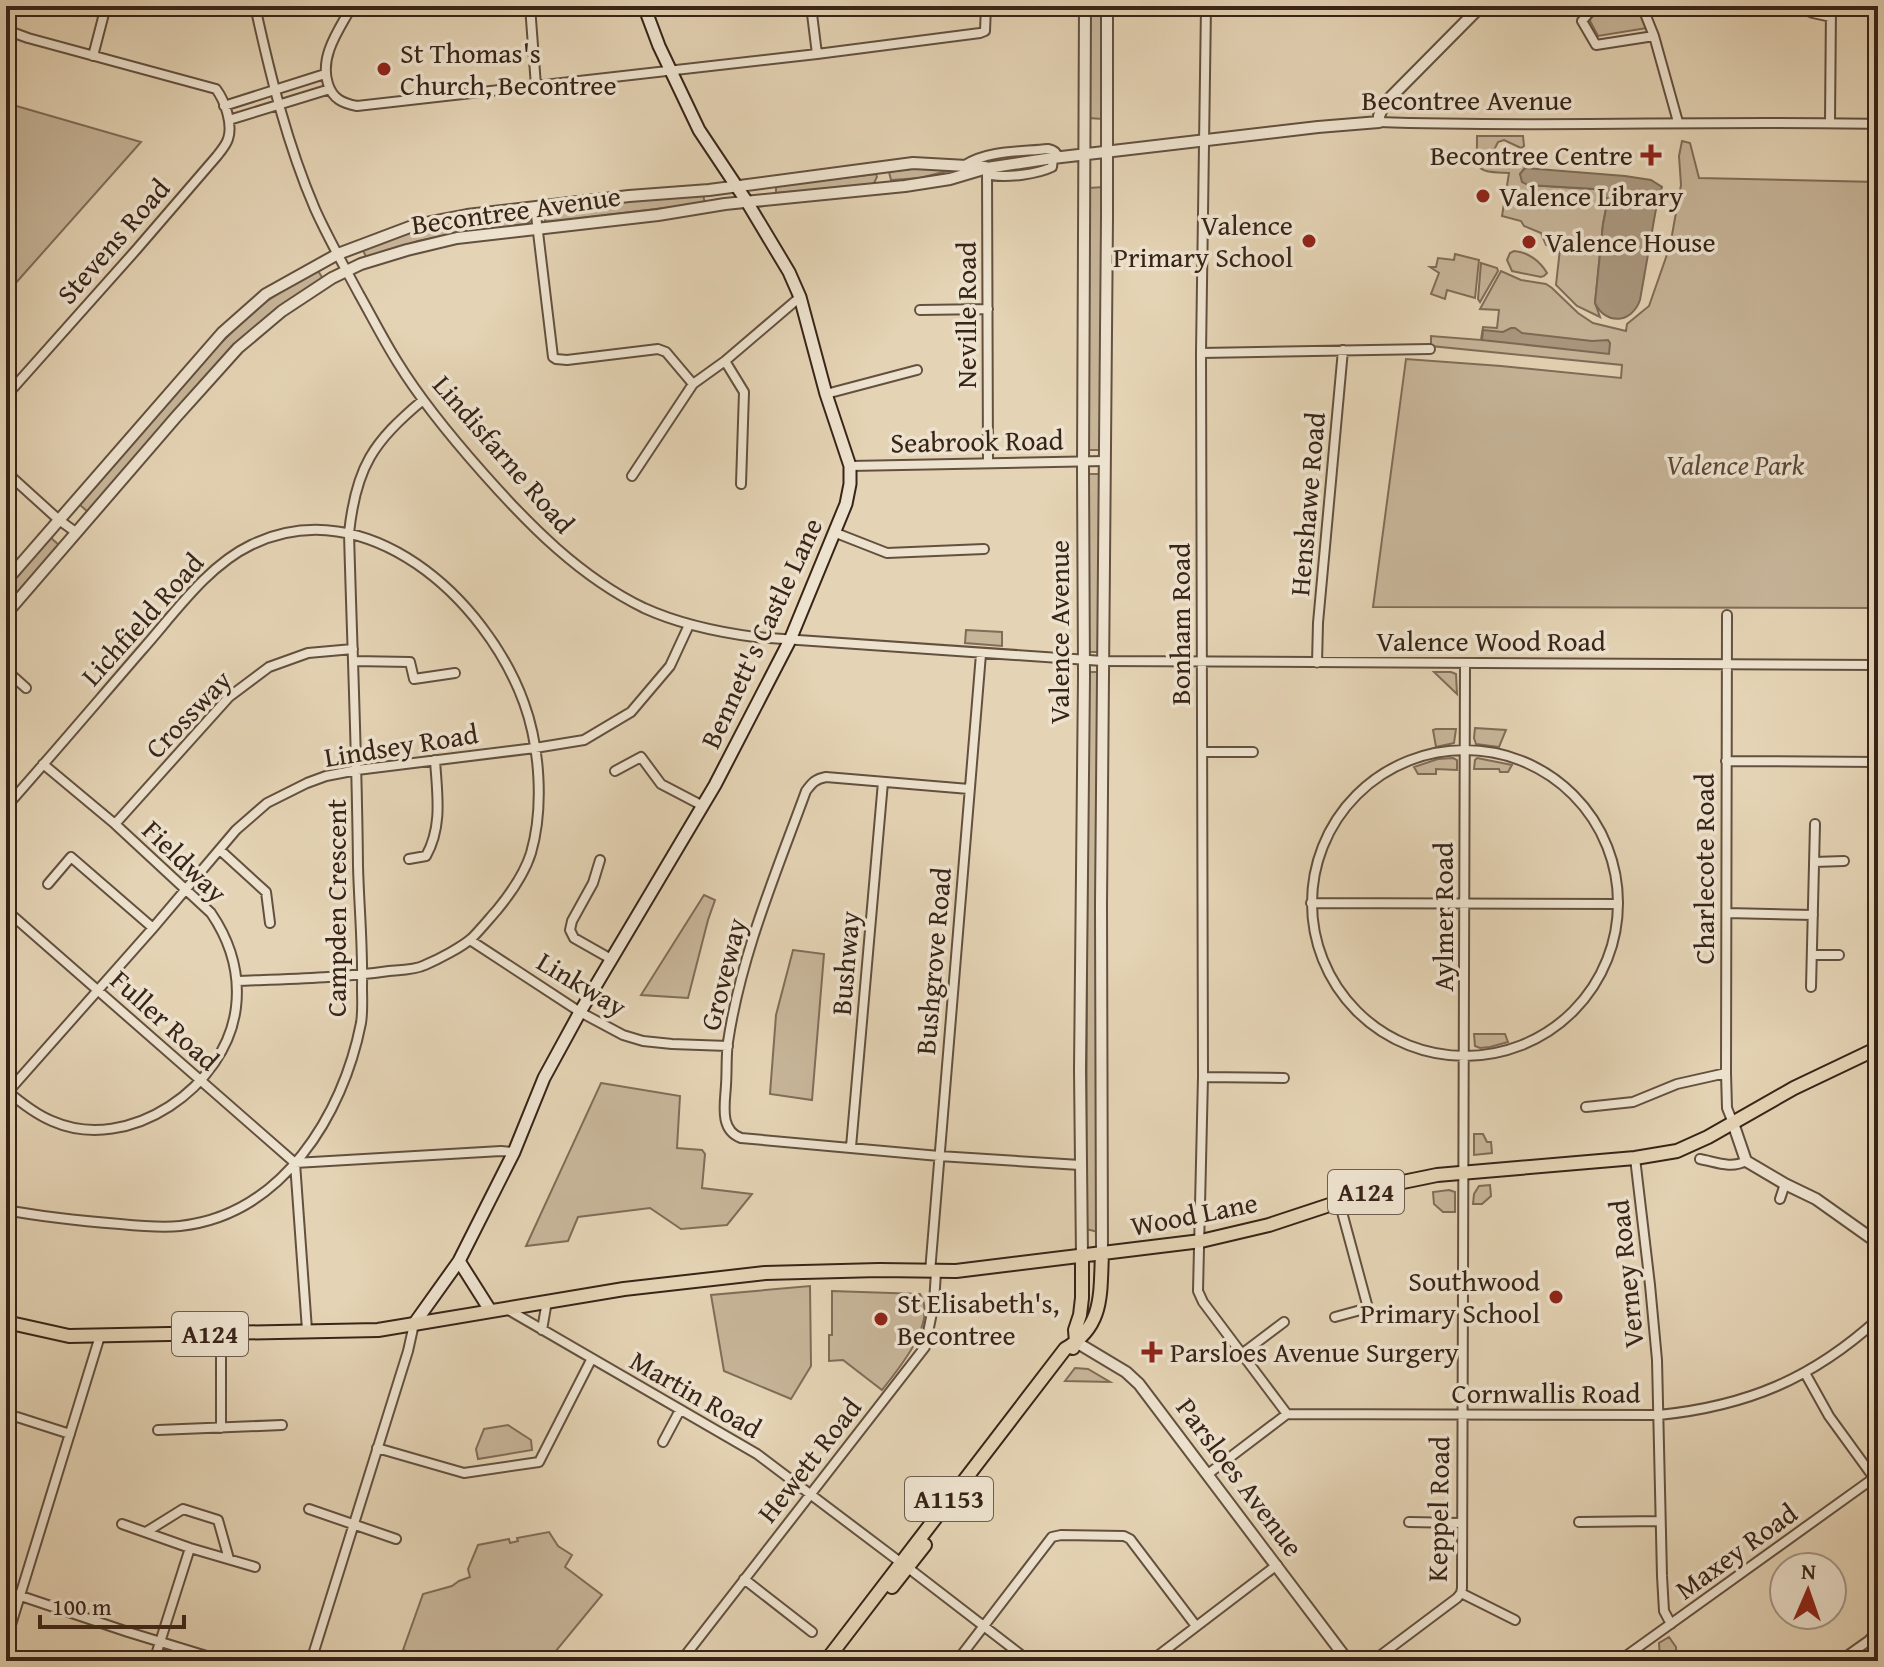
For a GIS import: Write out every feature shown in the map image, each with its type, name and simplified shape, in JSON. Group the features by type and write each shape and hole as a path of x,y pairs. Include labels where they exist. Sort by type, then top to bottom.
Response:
{"main road":[{"name":"Bennett's Castle Lane","path":"414,1324 459,1261 514,1152 544,1078 715,785 790,640 836,533 850,484 850,466 826,394 800,297 789,272 747,202 699,130 670,71 644,6"},
{"name":"Wood Lane","path":"490,1310 624,1289 765,1273 933,1272 1201,1241 1269,1225 1393,1184 1437,1175 1635,1158 1677,1151 1794,1088 1878,1048"},
{"name":"A1153","path":"836,1661 1065,1349 1084,1336 1098,1309 1102,1254"},
{"path":"1076,1342 1075,1330 1082,1298 1082,1257"},
{"path":"459,1261 490,1310"},
{"name":"A124","path":"6,1322 69,1336 378,1330 490,1310"},
{"name":"A1153","path":"826,1661 904,1565"}],"street":[{"path":"93,56 106,6"},
{"name":"Lindisfarne Road","path":"255,6 266,58 292,146 314,207 346,271 398,364 423,400 515,509 558,550 597,580 644,608 689,625 719,632 790,640 1103,661"},
{"path":"352,6 329,51 325,74 336,99 357,106 817,54 985,31 986,6"},
{"path":"530,6 536,86"},
{"path":"811,6 817,54"},
{"name":"Valence Avenue","path":"1082,1257 1085,6"},
{"name":"Valence Avenue","path":"1102,1254 1100,1076 1107,6"},
{"name":"Bonham Road","path":"1206,6 1201,353 1203,1077 1198,1291 1287,1414"},
{"path":"1379,122 1384,104 1481,6"},
{"path":"1595,6 1582,21 1596,45 1654,36"},
{"path":"1642,6 1654,36 1678,122"},
{"path":"1796,6 1831,17"},
{"path":"1830,123 1831,6"},
{"path":"6,30 216,89 229,120 330,89"},
{"path":"224,106 325,74"},
{"name":"Stevens Road","path":"6,396 223,148 228,140 229,120"},
{"name":"Becontree Avenue","path":"6,614 238,348 282,311 332,278 361,264 407,250 457,238 747,202 885,189 950,179 987,168 1056,158 1318,127 1379,122 1878,124"},
{"name":"Becontree Avenue","path":"965,165 986,156 1048,149 1057,153 1056,158"},
{"name":"Becontree Avenue","path":"6,581 222,333 266,294 338,254 434,220 913,163 987,168"},
{"path":"881,167 885,189"},
{"name":"Neville Road","path":"987,168 988,463"},
{"path":"535,207 553,357 567,360 658,349 666,352 693,384"},
{"path":"632,476 693,384 800,297"},
{"path":"920,310 988,309"},
{"path":"1201,353 1430,349"},
{"name":"Henshawe Road","path":"1317,663 1343,350"},
{"path":"725,361 744,392 741,484"},
{"path":"826,394 917,370"},
{"name":"Campden Crescent","path":"6,1210 138,1226 179,1226 204,1221 247,1205 267,1190 308,1148 325,1121 346,1076 361,1021 349,533 352,504 358,483 374,451 387,432 423,400"},
{"name":"Seabrook Road","path":"850,466 1105,461"},
{"path":"6,472 77,533"},
{"name":"Lichfield Road","path":"6,807 216,568 237,552 274,536 321,529 372,539 429,572 470,614 508,666 525,704 535,748 540,805 530,855 521,877 470,940 422,967 362,975 237,981"},
{"path":"836,533 887,553 984,549"},
{"name":"Charlecote Road","path":"1727,615 1726,1073 1727,1108 1733,1123"},
{"name":"Lindsey Road","path":"7,1092 236,830 267,803 326,776 584,740 631,712 670,666 689,625"},
{"name":"Crossway","path":"115,824 229,697 269,667 308,653 353,649"},
{"name":"Bushgrove Road","path":"933,1272 939,1156 981,654"},
{"path":"354,661 410,662 414,679 455,673"},
{"name":"Valence Wood Road","path":"1103,661 1878,665"},
{"name":"Aylmer Road","path":"1464,1172 1465,663"},
{"path":"6,670 26,688"},
{"path":"1465,750 1502,754 1520,760 1553,777 1574,796 1592,817 1609,850 1618,904 1613,944 1606,963 1592,989 1573,1012 1541,1036 1523,1045 1504,1052 1464,1057 1410,1047 1377,1029 1356,1011 1338,990 1321,958 1312,922 1311,903 1315,866 1329,832 1363,788 1394,767 1411,760 1428,754 1465,750"},
{"path":"1202,752 1253,752"},
{"path":"615,771 641,757 661,784 703,806"},
{"path":"409,859 426,856 439,821 435,760"},
{"path":"1726,761 1878,762"},
{"name":"Fieldway","path":"7,1092 53,1122 75,1128 96,1130 123,1127 147,1120 181,1098 209,1069 227,1039 236,1007 237,981 231,950 211,913 115,824 43,764"},
{"name":"Groveway","path":"969,789 826,777 811,783 763,907 735,1002 728,1046 726,1123 734,1136 741,1138 1080,1165"},
{"name":"Bushway","path":"851,1147 883,782"},
{"path":"1811,987 1815,824"},
{"path":"220,850 266,892 270,923"},
{"path":"48,884 71,857 153,928"},
{"path":"600,860 593,883 570,930 574,938 611,959"},
{"path":"1814,862 1844,861"},
{"path":"1311,903 1618,904"},
{"name":"Fuller Road","path":"6,910 295,1163"},
{"path":"1727,913 1813,915"},
{"name":"Linkway","path":"470,940 580,1012 623,1035 643,1041 728,1046"},
{"path":"1812,955 1839,955"},
{"path":"1586,1107 1633,1102 1677,1084 1726,1073"},
{"path":"1203,1077 1284,1078"},
{"path":"1733,1123 1746,1161 1816,1199 1878,1243"},
{"path":"307,1330 295,1163 514,1152"},
{"name":"Verney Road","path":"1635,1158 1657,1360 1664,1611 1671,1624"},
{"path":"1700,1159 1731,1166 1746,1161"},
{"name":"Keppel Road","path":"1373,1661 1461,1593 1464,1172"},
{"path":"1780,1199 1785,1184"},
{"path":"1335,1317 1368,1308 1339,1201"},
{"name":"Hewett Road","path":"681,1661 925,1347 934,1303 933,1272"},
{"path":"542,1330 547,1301"},
{"name":"Martin Road","path":"505,1308 757,1454 1029,1661"},
{"name":"Cornwallis Road","path":"1287,1414 1659,1415 1694,1411 1737,1401 1805,1373 1878,1319"},
{"path":"1243,1353 1284,1322"},
{"path":"311,1661 414,1324"},
{"path":"221,1333 221,1428"},
{"path":"6,1641 100,1336"},
{"name":"Parsloes Avenue","path":"1076,1342 1126,1372 1139,1384 1348,1661"},
{"path":"377,1448 464,1473 539,1462 591,1360"},
{"path":"1805,1373 1829,1416 1876,1477"},
{"path":"663,1442 680,1410"},
{"path":"1208,1474 1287,1414"},
{"path":"17,1417 70,1434"},
{"path":"158,1430 282,1425"},
{"name":"Maxey Road","path":"1619,1661 1876,1477"},
{"path":"146,1532 183,1509 218,1520 229,1559"},
{"path":"309,1509 396,1539"},
{"path":"1579,1522 1660,1521"},
{"path":"1409,1522 1461,1523"},
{"path":"122,1524 255,1567"},
{"path":"957,1661 1052,1537 1061,1535 1124,1536 1130,1539 1196,1626"},
{"path":"154,1661 190,1548"},
{"path":"1151,1661 1277,1565"},
{"path":"744,1579 812,1632"},
{"path":"6,1591 223,1661"},
{"path":"1461,1593 1515,1620"},
{"path":"1840,1661 1874,1637 1878,1649"}],"green space":[{"path":"1089,6 1102,6 1102,119 1089,118"},
{"path":"1601,6 1638,6 1647,28 1598,36 1589,19"},
{"path":"6,103 141,142 6,294"},
{"path":"1477,136 1523,136 1524,146 1521,148 1504,140 1498,142 1493,152 1497,157 1520,160 1525,168 1520,174 1528,185 1594,189 1608,199 1595,303 1600,317 1577,306 1556,285 1560,249 1546,245 1541,233 1524,226 1521,221 1502,216 1509,173 1489,172 1480,167"},
{"name":"Valence Park","path":"1682,141 1690,143 1699,178 1878,182 1878,608 1373,607 1406,359 1621,378 1622,365 1431,346 1431,336 1481,340 1483,327 1497,328 1499,310 1480,309 1501,271 1521,280 1546,284 1593,323 1626,331 1627,324 1649,306 1670,246 1681,185 1679,156"},
{"path":"918,168 951,170 920,178 891,180 889,172"},
{"path":"876,174 873,185 776,193 776,186"},
{"path":"1103,187 1101,450 1088,450 1089,188"},
{"path":"703,195 705,203 550,222 545,221 543,214 549,211"},
{"path":"525,213 531,217 526,225 418,241 367,259 362,248 411,230"},
{"path":"1514,251 1533,258 1547,273 1541,277 1512,271 1507,260"},
{"path":"1455,254 1479,260 1475,298 1447,290 1445,299 1431,294 1439,273 1430,267 1436,267 1438,258 1454,260"},
{"path":"1481,263 1498,271 1480,302 1478,299"},
{"path":"317,269 323,279 246,335 89,513 79,504 246,318"},
{"path":"1088,474 1101,474 1100,652 1088,652"},
{"path":"50,537 59,545 6,605 6,588"},
{"path":"966,630 1002,632 1002,646 965,643"},
{"path":"1088,672 1100,672 1098,1232 1086,1229"},
{"path":"1434,672 1456,674 1457,694"},
{"path":"1475,728 1506,730 1499,747 1476,744"},
{"path":"1456,729 1454,743 1436,747 1433,730"},
{"path":"1477,758 1512,765 1508,772 1474,769"},
{"path":"1438,759 1457,760 1457,770 1436,769 1436,774 1418,774 1414,767"},
{"path":"704,895 715,900 688,998 641,995"},
{"path":"793,950 824,954 812,1100 770,1094 776,1015"},
{"path":"1474,1034 1505,1034 1508,1042 1480,1048 1475,1046"},
{"path":"601,1083 680,1096 677,1148 702,1150 705,1154 702,1188 752,1194 727,1225 681,1229 650,1208 578,1217 568,1241 526,1246"},
{"path":"1474,1134 1483,1134 1487,1142 1491,1142 1492,1153 1474,1155"},
{"path":"1490,1185 1491,1196 1482,1204 1473,1204 1479,1186"},
{"path":"1433,1192 1455,1192 1455,1212 1443,1212 1434,1204"},
{"path":"810,1286 811,1366 791,1399 724,1371 711,1295"},
{"path":"832,1291 920,1294 924,1318 920,1331 906,1358 882,1390 843,1360 829,1361"},
{"path":"1075,1368 1088,1369 1110,1382 1065,1381"},
{"path":"508,1425 531,1440 532,1450 478,1459 476,1449 484,1429"},
{"path":"549,1532 558,1546 572,1555 565,1567 602,1595 551,1657 545,1653 538,1661 532,1658 529,1661 438,1661 403,1650 423,1594 470,1577 468,1569 478,1545 509,1539 510,1543 518,1541 517,1538"},
{"path":"1669,1637 1676,1647 1677,1661 1660,1661 1659,1643"}],"shaded area":[{"path":"1525,168 1625,176 1651,180 1662,187 1640,300 1631,313 1619,319 1612,318 1595,303 1608,199 1594,189 1528,185 1522,182 1520,174"},
{"path":"1511,328 1522,333 1608,340 1609,354 1482,340 1483,330 1503,332"}],"place":[{"name":"St Thomas's Church, Becontree","path":"384,69"},
{"name":"Becontree Centre","path":"1651,155"},
{"name":"Valence Library","path":"1483,196"},
{"name":"Valence Primary School","path":"1309,241"},
{"name":"Valence House","path":"1529,242"},
{"name":"Southwood Primary School","path":"1556,1297"},
{"name":"St Elisabeth's, Becontree","path":"881,1319"},
{"name":"Parsloes Avenue Surgery","path":"1152,1352"}]}
